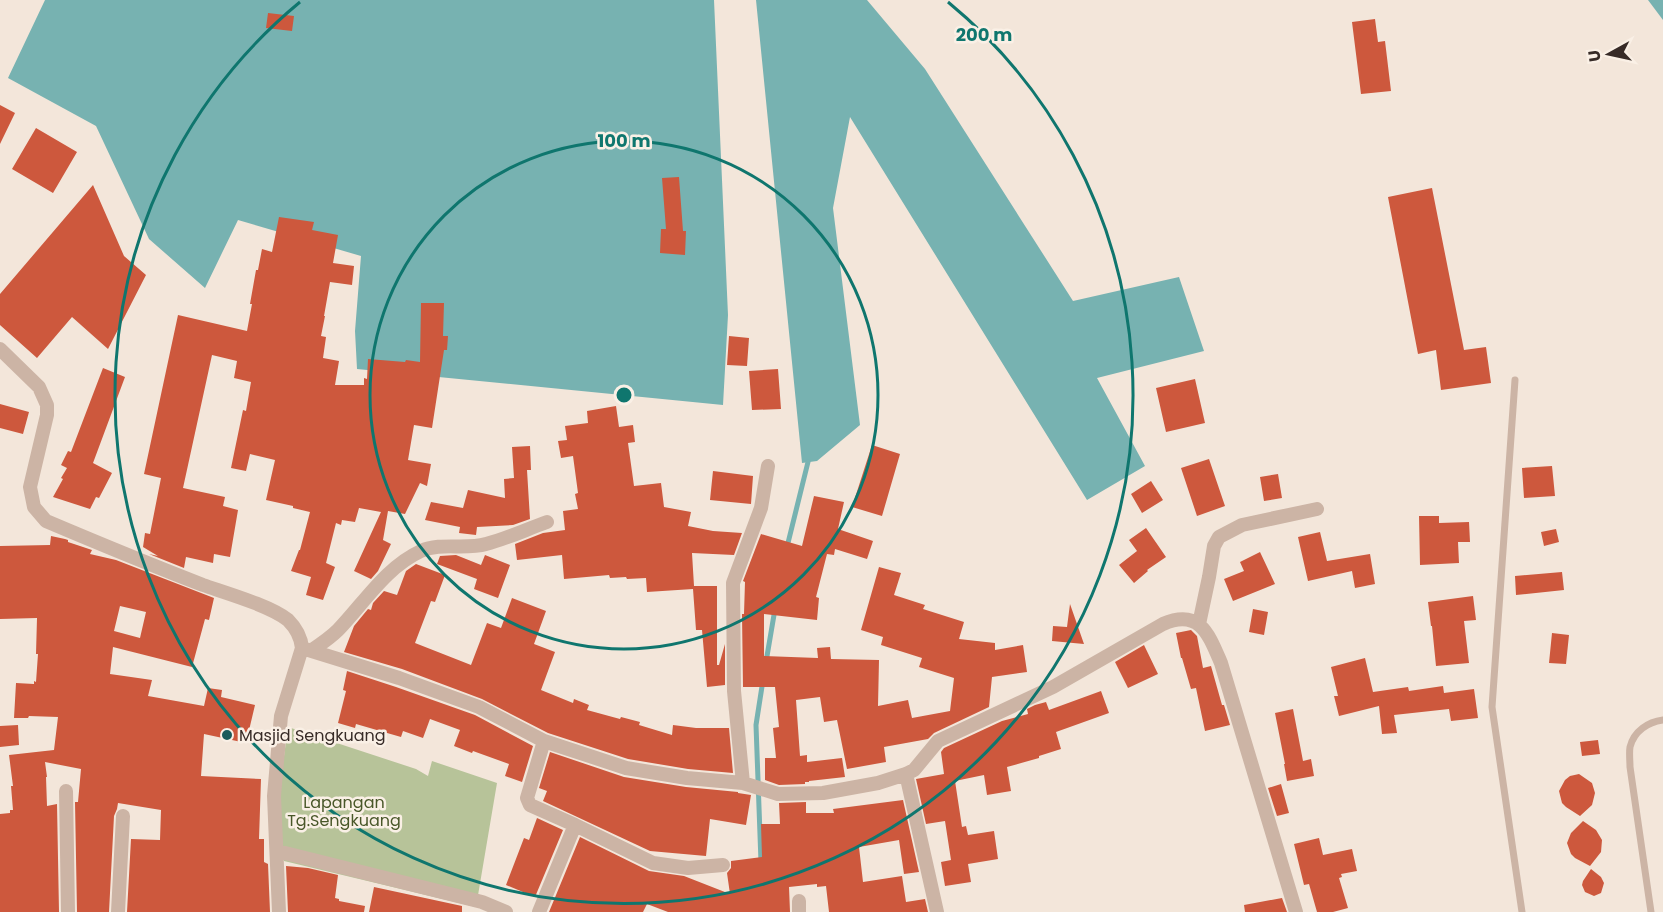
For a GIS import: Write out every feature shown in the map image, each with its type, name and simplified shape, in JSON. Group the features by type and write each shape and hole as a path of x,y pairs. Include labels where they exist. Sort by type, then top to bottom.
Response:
{"street":[{"path":"0,349 39,387 47,405 47,415 30,487 34,507 46,521 266,608 287,620 307,649 399,678 479,707 544,741 626,768 687,778 748,784 778,794 824,793 878,783 914,770 938,741 1053,687 1163,624 1179,619 1199,624 1209,634 1221,663 1296,912"},
{"path":"748,784 734,691 733,583 761,508 768,466"},
{"path":"1199,624 1214,546 1219,537 1242,525 1317,509"},
{"path":"279,912 274,796 281,716 307,649 336,632 386,576 422,551 434,547 470,547 485,544 547,522"},
{"path":"544,741 527,798 530,806 653,863 688,868 723,865"},
{"path":"906,774 937,912"},
{"path":"66,791 68,912"},
{"path":"118,912 123,816"},
{"path":"539,912 575,825"},
{"path":"277,851 482,902 506,912"}],"lane":[{"path":"1515,380 1492,707 1522,912"},
{"path":"1651,912 1630,767 1630,747 1636,733 1643,726 1663,720"}],"green space":[{"name":"Lapangan Tg.Sengkuang","path":"288,727 416,769 428,776 432,761 497,783 476,907 284,861 278,800"}],"water":[{"path":"45,0 714,0 728,315 723,405 357,369 355,331 361,256 238,220 205,288 149,239 96,126 8,78"},
{"path":"756,0 867,0 925,69 1073,301 1179,277 1204,351 1097,378 1145,466 1087,500 850,117 833,208 860,425 817,461 802,463"},
{"path":"1648,0 1663,0 1663,20"}],"building":[{"path":"268,13 294,16 292,31 266,28"},
{"path":"1375,19 1378,42 1385,41 1391,91 1361,94 1352,22"},
{"path":"0,105 15,113 0,144"},
{"path":"36,128 77,152 53,193 12,169"},
{"path":"679,177 683,231 686,231 685,255 660,253 661,229 666,229 662,178"},
{"path":"93,185 124,256 146,275 108,349 72,317 37,358 0,325 0,294"},
{"path":"1432,188 1464,350 1486,347 1491,383 1441,390 1436,350 1418,354 1388,197"},
{"path":"279,217 314,222 312,230 338,235 333,263 354,266 352,285 330,282 324,316 321,336 326,337 323,358 339,361 335,385 364,385 364,378 367,379 368,359 420,362 421,303 444,303 443,336 448,336 432,428 414,425 408,460 431,464 427,486 420,483 405,514 388,511 383,540 391,544 378,571 371,579 354,571 381,512 359,508 355,522 342,520 341,525 336,523 326,563 335,567 323,600 306,595 311,577 291,571 300,550 310,512 266,500 275,460 250,454 246,471 231,468 251,382 234,378 237,361 212,355 183,488 225,497 223,506 238,510 230,557 214,554 213,563 186,557 184,568 149,554 158,556 143,547 145,533 150,534 161,478 144,474 178,315 247,331 256,270 258,270 262,249 272,252"},
{"path":"729,336 749,338 747,366 727,365"},
{"path":"103,368 125,377 93,463 112,473 99,498 96,497 90,509 53,497 67,468 61,465 68,451 71,452"},
{"path":"778,369 781,409 752,410 749,371"},
{"path":"1195,379 1205,423 1166,432 1156,388"},
{"path":"0,404 29,412 23,434 0,428"},
{"path":"616,406 619,427 633,425 635,442 628,443 634,486 661,483 664,507 691,512 688,526 742,533 734,555 692,553 694,586 717,586 717,665 719,665 725,644 725,685 707,687 702,630 696,630 693,589 647,592 646,578 610,578 609,575 564,579 562,555 517,560 515,544 543,533 565,530 563,511 578,509 573,456 561,458 558,441 567,440 565,426 588,423 587,411"},
{"path":"872,445 900,454 882,516 852,507"},
{"path":"530,446 531,470 527,470 530,519 513,525 477,527 476,535 459,533 460,527 425,520 431,502 463,508 468,490 505,498 504,479 514,478 512,447"},
{"path":"1209,459 1225,506 1197,516 1181,468"},
{"path":"1552,466 1555,496 1524,498 1522,468"},
{"path":"713,471 753,476 751,504 710,500"},
{"path":"1278,474 1282,498 1264,501 1260,477"},
{"path":"1151,481 1163,500 1142,513 1131,494"},
{"path":"814,496 844,502 838,529 873,541 867,559 835,549 834,555 827,554 816,597 819,598 817,620 764,614 764,656 818,658 817,648 830,647 831,659 879,660 878,706 908,700 912,718 950,711 954,678 919,667 922,658 881,645 883,637 861,630 879,567 901,573 894,595 925,605 923,609 964,622 959,639 995,643 995,650 1023,645 1027,672 992,677 989,707 934,733 928,739 884,747 886,762 847,769 837,720 824,722 820,697 796,700 800,756 807,755 807,762 842,758 845,777 809,781 805,784 779,785 765,780 765,758 776,758 773,728 779,727 775,687 743,687 742,614 744,614 745,582 743,581 761,534 802,546"},
{"path":"1419,516 1439,516 1439,523 1469,522 1470,542 1458,542 1459,563 1420,565"},
{"path":"1146,528 1166,557 1147,570 1134,583 1119,565 1137,551 1129,540"},
{"path":"1556,529 1559,542 1544,546 1541,532"},
{"path":"1320,532 1327,561 1370,554 1375,584 1355,588 1352,571 1308,581 1298,537"},
{"path":"51,536 65,539 92,550 90,554 116,560 214,598 209,620 205,619 192,667 113,647 110,674 152,680 148,696 204,706 208,688 222,690 221,697 255,705 246,743 204,734 201,776 261,779 259,839 264,839 264,862 268,864 270,912 127,912 131,839 160,840 161,810 118,803 114,816 109,912 77,912 75,802 78,802 81,769 45,762 47,806 57,804 59,912 0,912 0,814 10,813 10,810 13,810 9,755 54,750 58,717 14,718 16,683 34,684 34,681 36,682 37,618 0,619 0,546 50,545","holes":["120,606 146,612 140,638 114,631"]},
{"path":"1260,552 1275,584 1233,601 1224,579 1244,571 1240,562"},
{"path":"456,555 481,565 485,555 510,565 498,598 474,589 477,579 437,564 440,556"},
{"path":"416,564 445,575 435,602 431,601 415,643 471,665 487,623 501,628 512,598 546,611 534,644 555,652 541,690 573,703 574,699 589,705 587,710 640,722 639,725 672,735 673,725 729,728 733,773 688,769 628,759 548,733 482,699 402,669 344,652 354,626 368,609 371,610 373,603 384,591 397,595 406,571"},
{"path":"1562,572 1564,590 1516,595 1515,576"},
{"path":"1473,596 1476,620 1464,621 1469,663 1436,666 1428,602"},
{"path":"1070,604 1084,644 1052,641 1053,626 1067,627"},
{"path":"1253,609 1268,612 1264,635 1249,632"},
{"path":"1191,630 1197,636 1203,668 1211,666 1230,725 1205,731 1196,688 1191,689 1176,633"},
{"path":"1552,633 1569,635 1566,664 1549,663"},
{"path":"1144,645 1158,674 1128,688 1115,662"},
{"path":"1365,658 1373,692 1408,687 1409,691 1443,686 1444,693 1474,689 1478,718 1451,721 1449,709 1394,715 1397,733 1382,734 1379,706 1339,716 1334,696 1338,696 1331,667"},
{"path":"347,671 475,715 533,746 522,782 505,776 509,764 454,746 460,730 430,719 423,738 403,731 401,737 356,724 355,728 338,723 346,691 343,690"},
{"path":"1101,691 1109,713 1056,732 1061,749 1007,767 1011,791 987,795 984,775 955,781 962,827 966,826 968,835 994,831 998,859 968,864 971,882 945,886 941,862 951,860 945,821 926,824 916,779 944,774 941,752 944,748 1002,721 1028,714 1027,709 1035,705 1046,702 1049,710"},
{"path":"1293,709 1303,761 1311,759 1314,776 1287,781 1275,713"},
{"path":"18,725 19,745 0,747 0,726"},
{"path":"1598,740 1600,754 1582,756 1580,742"},
{"path":"550,752 624,777 751,795 746,825 710,819 706,856 650,851 543,801 547,791 539,788"},
{"path":"1579,774 1592,783 1595,793 1592,805 1580,816 1562,803 1559,791 1565,780"},
{"path":"1281,784 1289,813 1277,816 1268,788"},
{"path":"903,800 919,872 904,874 899,840 859,847 863,882 902,876 906,902 925,899 928,912 829,912 826,886 817,887 817,884 789,887 790,912 668,912 647,904 643,912 549,912 580,837 649,871 684,876 730,894 727,873 731,868 731,861 762,857 761,824 780,824 779,803 806,802 806,813 834,813 833,809"},
{"path":"537,818 563,830 535,897 506,885 524,838 529,840"},
{"path":"1583,821 1596,830 1602,840 1601,852 1590,866 1571,854 1567,843 1571,833"},
{"path":"1319,838 1323,855 1352,849 1357,871 1341,874 1342,877 1339,878 1348,908 1333,912 1317,912 1309,884 1304,885 1294,844"},
{"path":"286,866 338,875 335,898 339,901 365,906 364,912 288,912"},
{"path":"1591,869 1601,877 1604,883 1601,893 1594,896 1585,892 1582,885"},
{"path":"374,887 462,906 462,912 369,912"},
{"path":"1282,898 1287,912 1245,912 1244,905"}],"waterway":[{"path":"787,547 808,462"},
{"path":"766,662 775,609"},
{"path":"761,862 756,725 763,680"}],"place":[{"name":"Masjid Sengkuang","path":"227,735"}]}
